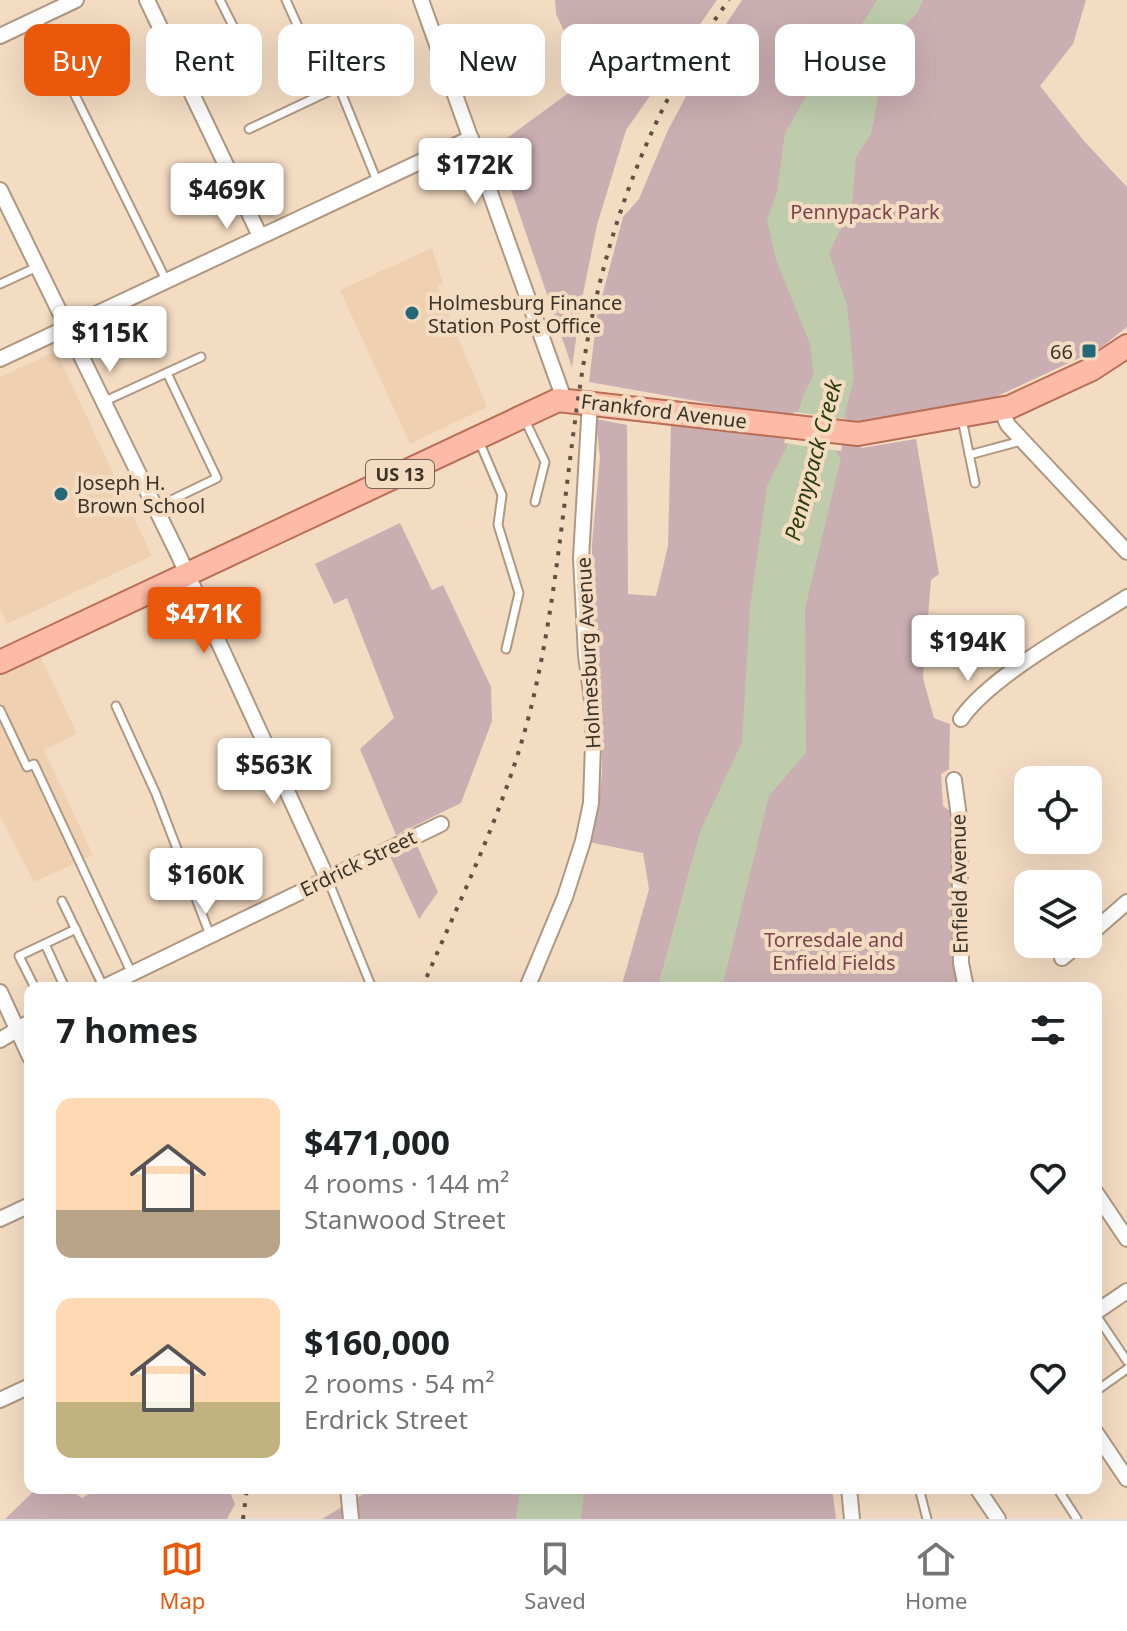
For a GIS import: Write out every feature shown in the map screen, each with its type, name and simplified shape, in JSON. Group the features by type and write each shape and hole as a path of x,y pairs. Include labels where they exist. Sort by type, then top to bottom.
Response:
{"main road":[{"name":"Frankford Avenue","path":"0,662 564,399 845,434 1001,410 1092,369 1127,346"}],"street":[{"path":"0,36 76,0"},
{"path":"147,0 260,236"},
{"path":"421,0 564,399"},
{"path":"0,359 471,138"},
{"path":"0,190 187,574 327,878"},
{"name":"Holmesburg Avenue","path":"530,982 565,897 583,841 591,803 594,715 586,655 581,558 590,402"},
{"path":"1001,410 1008,425 1022,441 1127,552"},
{"path":"961,719 970,707 1007,676 1127,597"},
{"name":"Enfield Avenue","path":"954,780 959,817 961,963 965,982"},
{"name":"Erdrick Street","path":"115,982 441,824"},
{"path":"1102,924 1127,902"},
{"path":"0,992 24,1026 0,1040"},
{"path":"1102,1202 1127,1239"},
{"path":"0,1219 24,1208"},
{"path":"1102,1310 1127,1291"},
{"path":"0,1400 24,1389"},
{"path":"1102,1442 1127,1479"},
{"path":"349,1494 351,1519"},
{"path":"850,1494 852,1519"},
{"path":"981,1494 998,1519"}],"lane":[{"path":"220,0 232,24"},
{"path":"286,0 297,24"},
{"path":"37,18 166,280"},
{"path":"249,129 319,96"},
{"path":"342,96 377,181"},
{"path":"0,284 37,267"},
{"path":"103,402 201,357"},
{"path":"155,508 217,478 167,373"},
{"path":"523,416 545,462 535,502"},
{"path":"961,417 975,483"},
{"path":"478,438 502,495 498,525 519,593 506,649"},
{"path":"969,455 1022,441"},
{"path":"116,706 156,794 210,935"},
{"path":"0,710 27,767 34,764 132,974"},
{"path":"327,878 370,982"},
{"path":"62,901 100,982"},
{"path":"32,982 19,956 76,929"},
{"path":"45,944 62,982"},
{"path":"1102,1323 1127,1361"},
{"path":"1102,1387 1127,1369"},
{"path":"921,1494 927,1519"},
{"path":"1061,1494 1077,1519"}],"shaded area":[{"path":"432,248 443,283 437,286 487,407 410,444 340,290"},
{"name":"Joseph H. Brown School","path":"56,351 152,556 7,624 0,608 0,377"},
{"path":"39,653 77,734 44,750 93,855 34,882 0,816 0,672"}],"green space":[{"path":"555,0 717,0 700,24 561,25"},
{"name":"Pennypack Park","path":"742,0 1086,0 1073,44 1040,86 1084,141 1127,187 1127,327 1099,349 989,400 861,423 861,448 916,439 939,574 931,580 923,678 934,718 950,724 949,769 941,774 943,806 951,812 952,904 962,982 668,982 692,862 660,982 623,982 649,889 643,853 589,842 599,804 602,772 602,730 592,620 592,544 600,458 596,419 627,425 628,594 656,596 668,546 671,425 727,431 731,407 589,382 597,316 623,217 639,199 668,130 686,96 759,96 759,24 726,24"},
{"path":"564,96 650,96 626,130 597,225 572,367 496,146"},
{"path":"400,523 432,590 443,585 491,687 492,721 461,803 396,835 360,749 394,718 347,598 334,604 315,564"},
{"path":"415,841 438,892 419,919 389,854"},
{"path":"31,1494 76,1494 82,1498 89,1494 231,1494 235,1504 227,1519 5,1519"},
{"path":"363,1494 833,1494 836,1519 322,1519"}],"water":[{"path":"877,0 923,0 907,24 862,24"},
{"name":"Pennypack Creek","path":"806,96 878,96 871,134 856,157 852,206 829,253 847,305 854,377 836,452 841,458 805,609 806,753 769,796 723,982 660,982 700,832 742,742 750,607 767,486 787,446 814,374 810,344 776,260 767,220 777,192 785,133"},
{"path":"519,1494 584,1494 581,1519 516,1519"}],"pier":[{"path":"794,412 847,419 841,451 784,443"}],"railway":[{"path":"425,982 499,807 534,695 557,566 586,349 595,303 621,211 656,122 702,39 729,0"},
{"path":"243,1519 246,1494"}],"place":[{"name":"Holmesburg Finance Station Post Office","path":"412,313"},
{"name":"66","path":"1089,351"},
{"name":"Joseph H. Brown School","path":"61,494"}],"park label":[{"name":"Torresdale and Enfield Fields","path":"834,950"}]}
